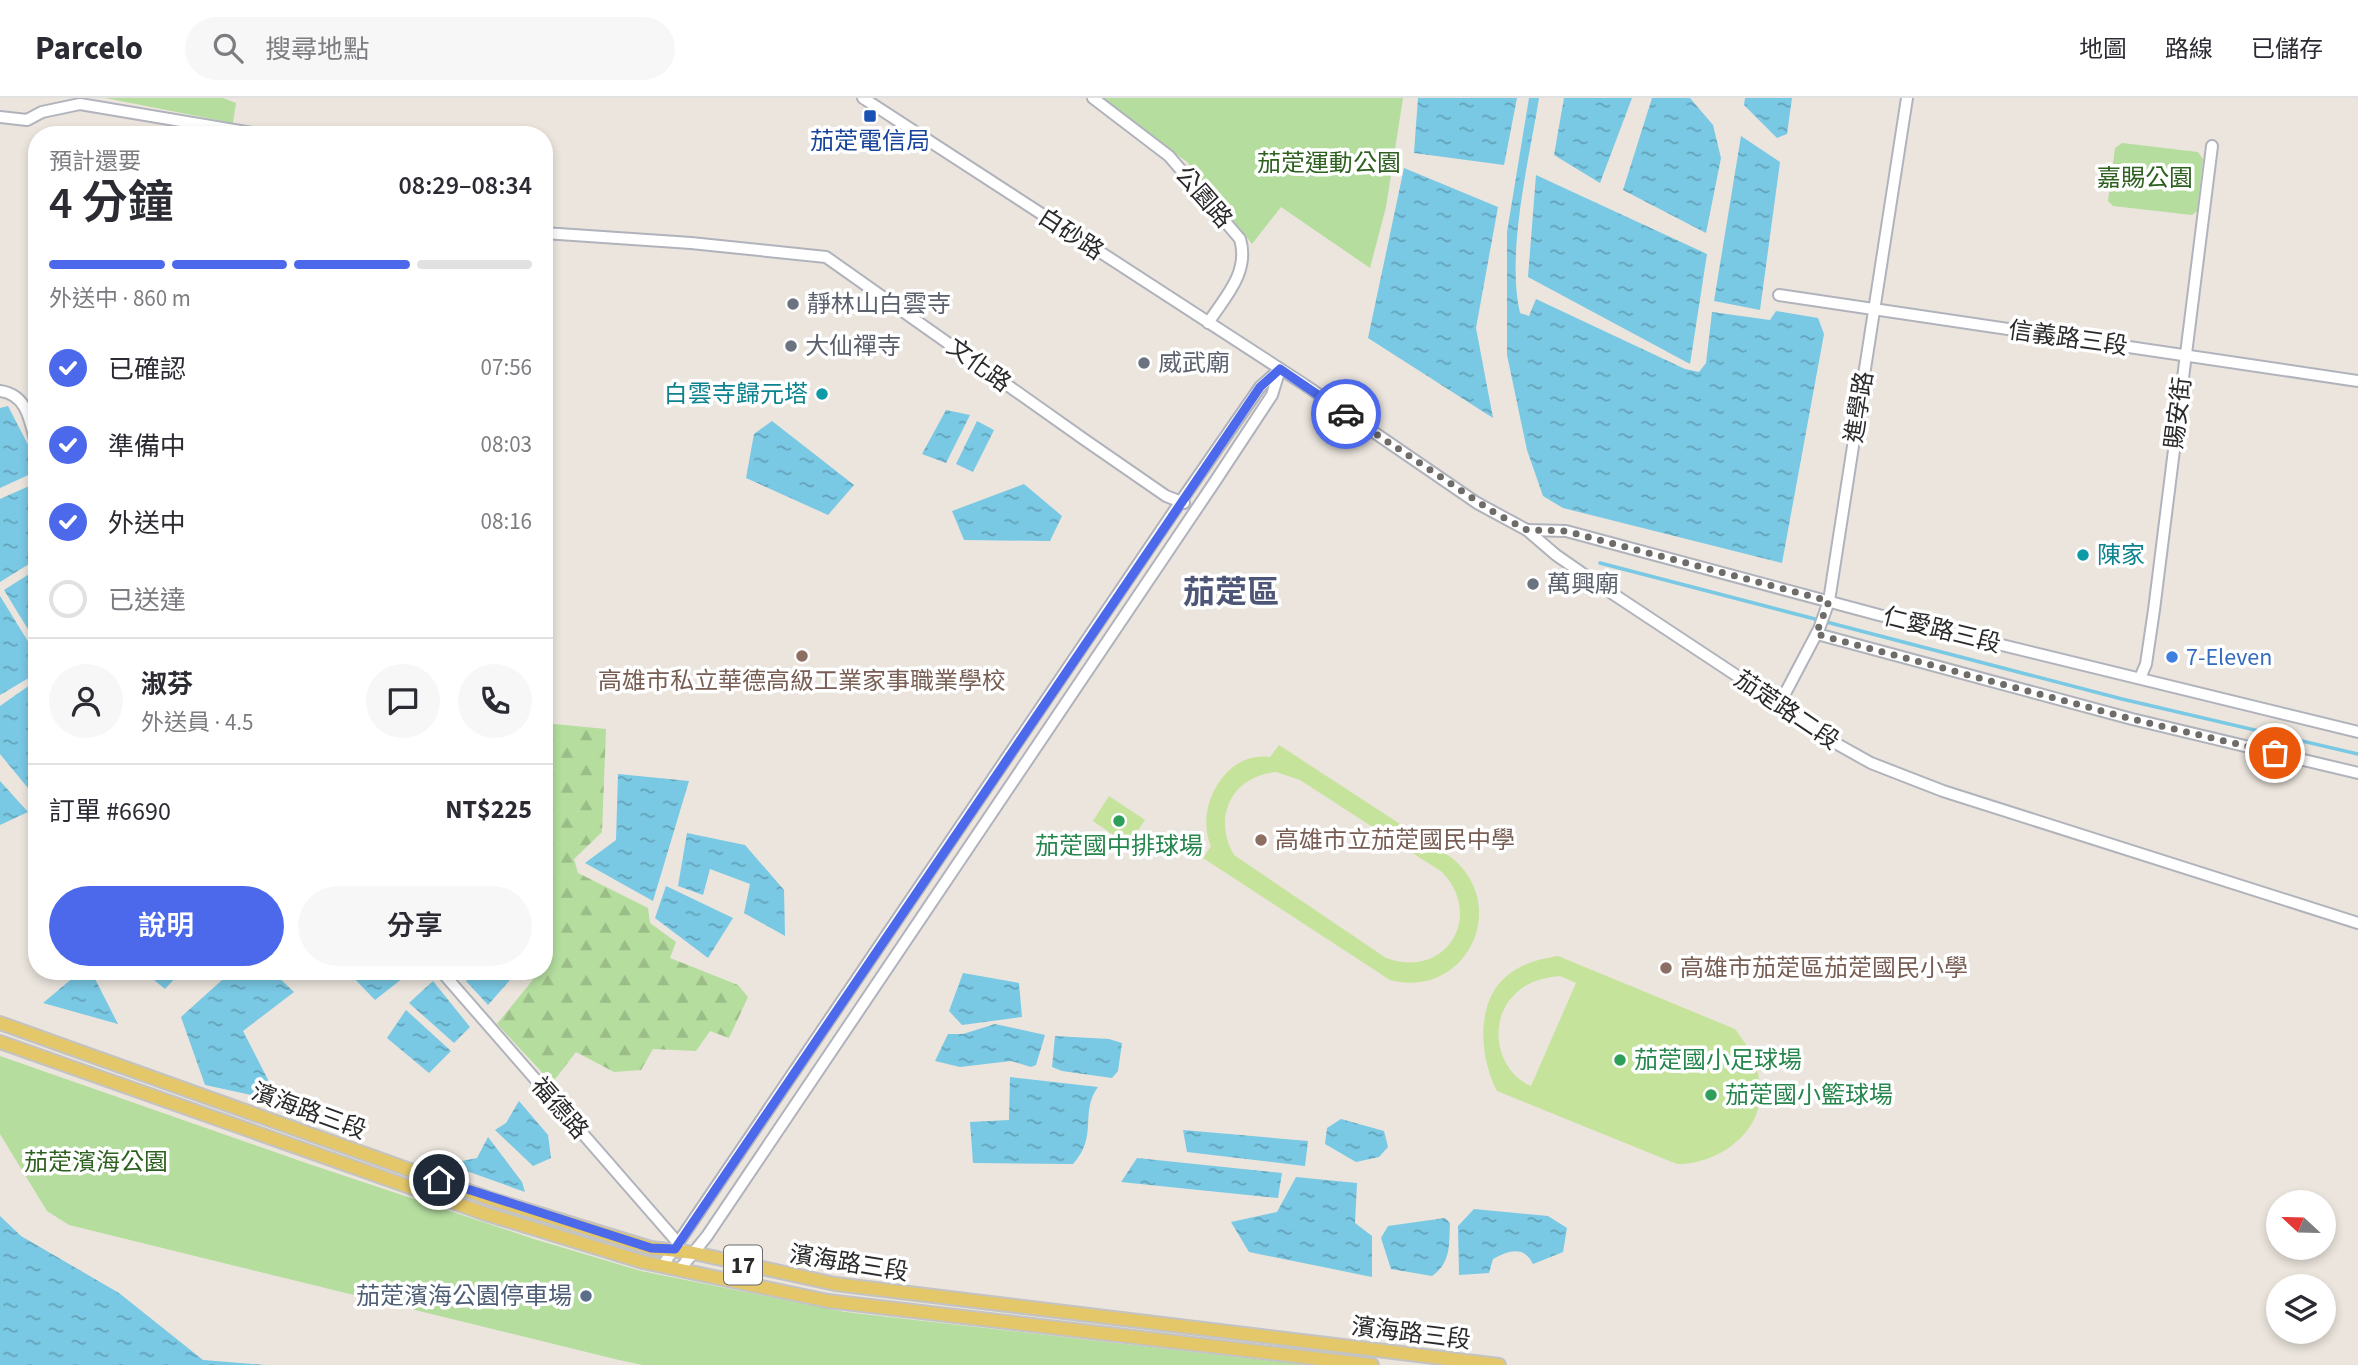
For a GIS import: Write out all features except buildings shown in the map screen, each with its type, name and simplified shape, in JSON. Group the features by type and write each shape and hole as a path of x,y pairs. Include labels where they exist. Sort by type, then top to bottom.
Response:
{"main road":[{"name":"濱海路三段","path":"0,1023 491,1199 651,1248 677,1247 835,1284 1499,1365"},
{"name":"濱海路三段","path":"0,1042 486,1214 577,1244 663,1265 828,1301 1372,1365"},
{"path":"1327,1359 1328,1344"}],"street":[{"name":"白砂路","path":"863,98 1280,369"},
{"name":"公園路","path":"1093,98 1168,156 1240,239 1244,253 1243,266 1208,323"},
{"name":"進學路","path":"1779,705 1818,632 1827,607 1907,98"},
{"path":"0,117 27,120 42,112 80,104 211,126"},
{"name":"賜安街","path":"2140,678 2148,651 2212,146"},
{"name":"文化路","path":"553,234 691,243 827,257 1166,496 1181,501 1194,510"},
{"name":"信義路三段","path":"1779,295 2358,381"},
{"path":"663,1265 1181,501 1260,387 1280,369"},
{"path":"680,1269 1272,395 1280,369"},
{"name":"茄萣路二段","path":"1280,369 1477,503 1527,530 1565,561 1821,735 1871,763 1943,791 2358,922"},
{"path":"0,391 14,393 23,402 28,418"},
{"name":"仁愛路三段","path":"1527,530 1572,532 1827,607 2140,678 2358,732"},
{"path":"1818,632 2132,719 2358,773"},
{"name":"福德路","path":"449,980 677,1247"}],"green space":[{"path":"105,98 223,98 236,103 233,123"},
{"name":"茄萣運動公園","path":"1099,98 1403,98 1386,207 1370,268 1281,207 1252,244 1187,162"},
{"name":"嘉賜公園","path":"2122,143 2198,152 2203,159 2197,211 2192,215 2113,206 2108,201 2115,148"},
{"path":"553,724 606,729 602,832 574,859 578,873 648,908 650,923 676,942 670,958 738,985 748,997 729,1038 710,1031 696,1051 653,1049 641,1070 614,1072 576,1052 552,1083 497,1024 533,980 553,980"},
{"path":"1279,745 1452,858 1470,878 1478,901 1478,924 1471,945 1458,963 1439,976 1416,983 1390,980 1203,858 1211,846 1207,816 1217,785 1227,772 1239,763 1254,757 1270,757","holes":["1276,772 1300,780 1442,872 1454,890 1460,908 1459,925 1452,940 1441,952 1426,960 1407,962 1386,958 1234,855 1225,827 1230,801 1238,790 1248,781"]},
{"name":"茄萣國中排球場","path":"1109,796 1145,820 1128,845 1093,821"},
{"path":"1558,956 1735,1029 1754,1059 1760,1085 1758,1109 1743,1135 1720,1153 1691,1163 1677,1164 1497,1091 1486,1062 1484,1045 1486,1012 1491,996 1500,983 1517,969 1534,961","holes":["1560,976 1576,983 1531,1086 1519,1079 1503,1057 1499,1031 1506,1005 1515,994 1536,981"]},
{"name":"茄萣濱海公園","path":"0,1056 306,1163 534,1239 641,1271 845,1312 1308,1365 643,1365 619,1360 69,1225 47,1211 0,1134"}],"water":[{"path":"1418,98 1517,98 1504,165 1414,153"},
{"path":"1529,98 1539,98 1517,235 1516,289 1520,313 1529,316 1536,299 1685,369 1699,372 1706,363 1712,312 1770,320 1776,311 1818,318 1824,334 1782,563 1563,508 1543,496 1527,450 1507,355 1507,232"},
{"path":"1564,98 1632,98 1600,183 1554,155"},
{"path":"1652,98 1690,98 1713,125 1721,158 1706,233 1623,190"},
{"path":"1745,98 1792,98 1787,134 1777,138 1744,105"},
{"path":"1741,136 1780,162 1760,310 1714,301"},
{"path":"1404,168 1498,207 1476,328 1493,418 1368,338"},
{"path":"1536,175 1707,254 1690,364 1528,277"},
{"path":"8,406 28,445 28,475 0,488 0,408"},
{"path":"946,410 970,415 946,463 922,454"},
{"path":"772,421 854,485 828,515 746,478 754,434"},
{"path":"977,421 994,430 973,472 956,464"},
{"path":"1024,484 1062,516 1050,541 964,540 952,511"},
{"path":"28,487 28,565 0,582 0,499"},
{"path":"28,575 28,629 4,590"},
{"path":"0,596 28,641 28,678 0,695"},
{"path":"28,686 28,788 0,754 0,706"},
{"path":"618,774 689,781 653,901 585,863 616,840"},
{"path":"0,781 28,812 0,825"},
{"path":"687,833 745,845 784,890 785,936 744,913 750,884 710,869 703,895 678,886"},
{"path":"666,886 733,918 708,958 655,918"},
{"path":"963,973 1019,983 1022,1017 962,1025 949,1011"},
{"path":"70,980 96,980 118,1024 43,1003"},
{"path":"154,980 174,980 165,989"},
{"path":"222,980 281,980 294,992 243,1031 279,1101 205,1085 181,1017"},
{"path":"356,980 401,980 375,1000"},
{"path":"467,980 510,980 488,1005"},
{"path":"433,981 470,1027 454,1043 409,1003"},
{"path":"406,1010 451,1051 429,1073 387,1038"},
{"path":"995,1024 1045,1035 1036,1065 1031,1067 1011,1061 960,1067 935,1061 948,1034 963,1034"},
{"path":"1055,1036 1109,1039 1122,1043 1118,1071 1112,1078 1062,1071 1052,1067"},
{"path":"1010,1077 1098,1087 1090,1106 1085,1143 1073,1164 973,1163 970,1122 1009,1120"},
{"path":"519,1101 548,1135 551,1158 533,1166 495,1130 506,1123"},
{"path":"1341,1119 1384,1131 1388,1147 1379,1157 1356,1162 1325,1144 1327,1128"},
{"path":"1183,1130 1308,1141 1305,1166 1187,1152"},
{"path":"488,1137 522,1182 525,1192 447,1164 477,1158"},
{"path":"1137,1158 1282,1173 1278,1198 1121,1182"},
{"path":"1296,1177 1357,1183 1355,1223 1372,1236 1372,1277 1249,1252 1231,1222 1277,1212"},
{"path":"1474,1209 1548,1216 1567,1228 1563,1252 1533,1264 1525,1254 1510,1252 1493,1259 1489,1273 1459,1275 1458,1226"},
{"path":"0,1216 21,1236 119,1293 203,1360 266,1365 0,1365"},
{"path":"1445,1218 1450,1223 1449,1246 1446,1259 1438,1271 1432,1276 1391,1269 1381,1238 1388,1226"}],"waterway":[{"path":"1600,563 2122,699 2358,754"}],"way so far":[{"path":"1346,414 1477,503 1527,530 1566,531 1829,601 1816,634 2132,719 2275,753"}],"place":[{"name":"茄萣電信局","path":"870,116"},
{"name":"靜林山白雲寺","path":"793,304"},
{"name":"大仙禪寺","path":"791,346"},
{"name":"威武廟","path":"1144,363"},
{"name":"白雲寺歸元塔","path":"822,394"},
{"name":"陳家","path":"2083,555"},
{"name":"萬興廟","path":"1533,584"},
{"name":"高雄市私立華德高級工業家事職業學校","path":"802,656"},
{"name":"7-Eleven","path":"2172,657"},
{"name":"茄萣國中排球場","path":"1119,821"},
{"name":"高雄市立茄萣國民中學","path":"1261,840"},
{"name":"高雄市茄萣區茄萣國民小學","path":"1666,968"},
{"name":"茄萣國小足球場","path":"1620,1060"},
{"name":"茄萣國小籃球場","path":"1711,1095"},
{"name":"茄萣濱海公園停車場","path":"586,1296"}],"district":[{"name":"茄萣區","path":"1231,592"}],"route":[{"path":"439,1180 491,1199 651,1248 675,1249 1260,387 1280,369 1346,414"}]}
